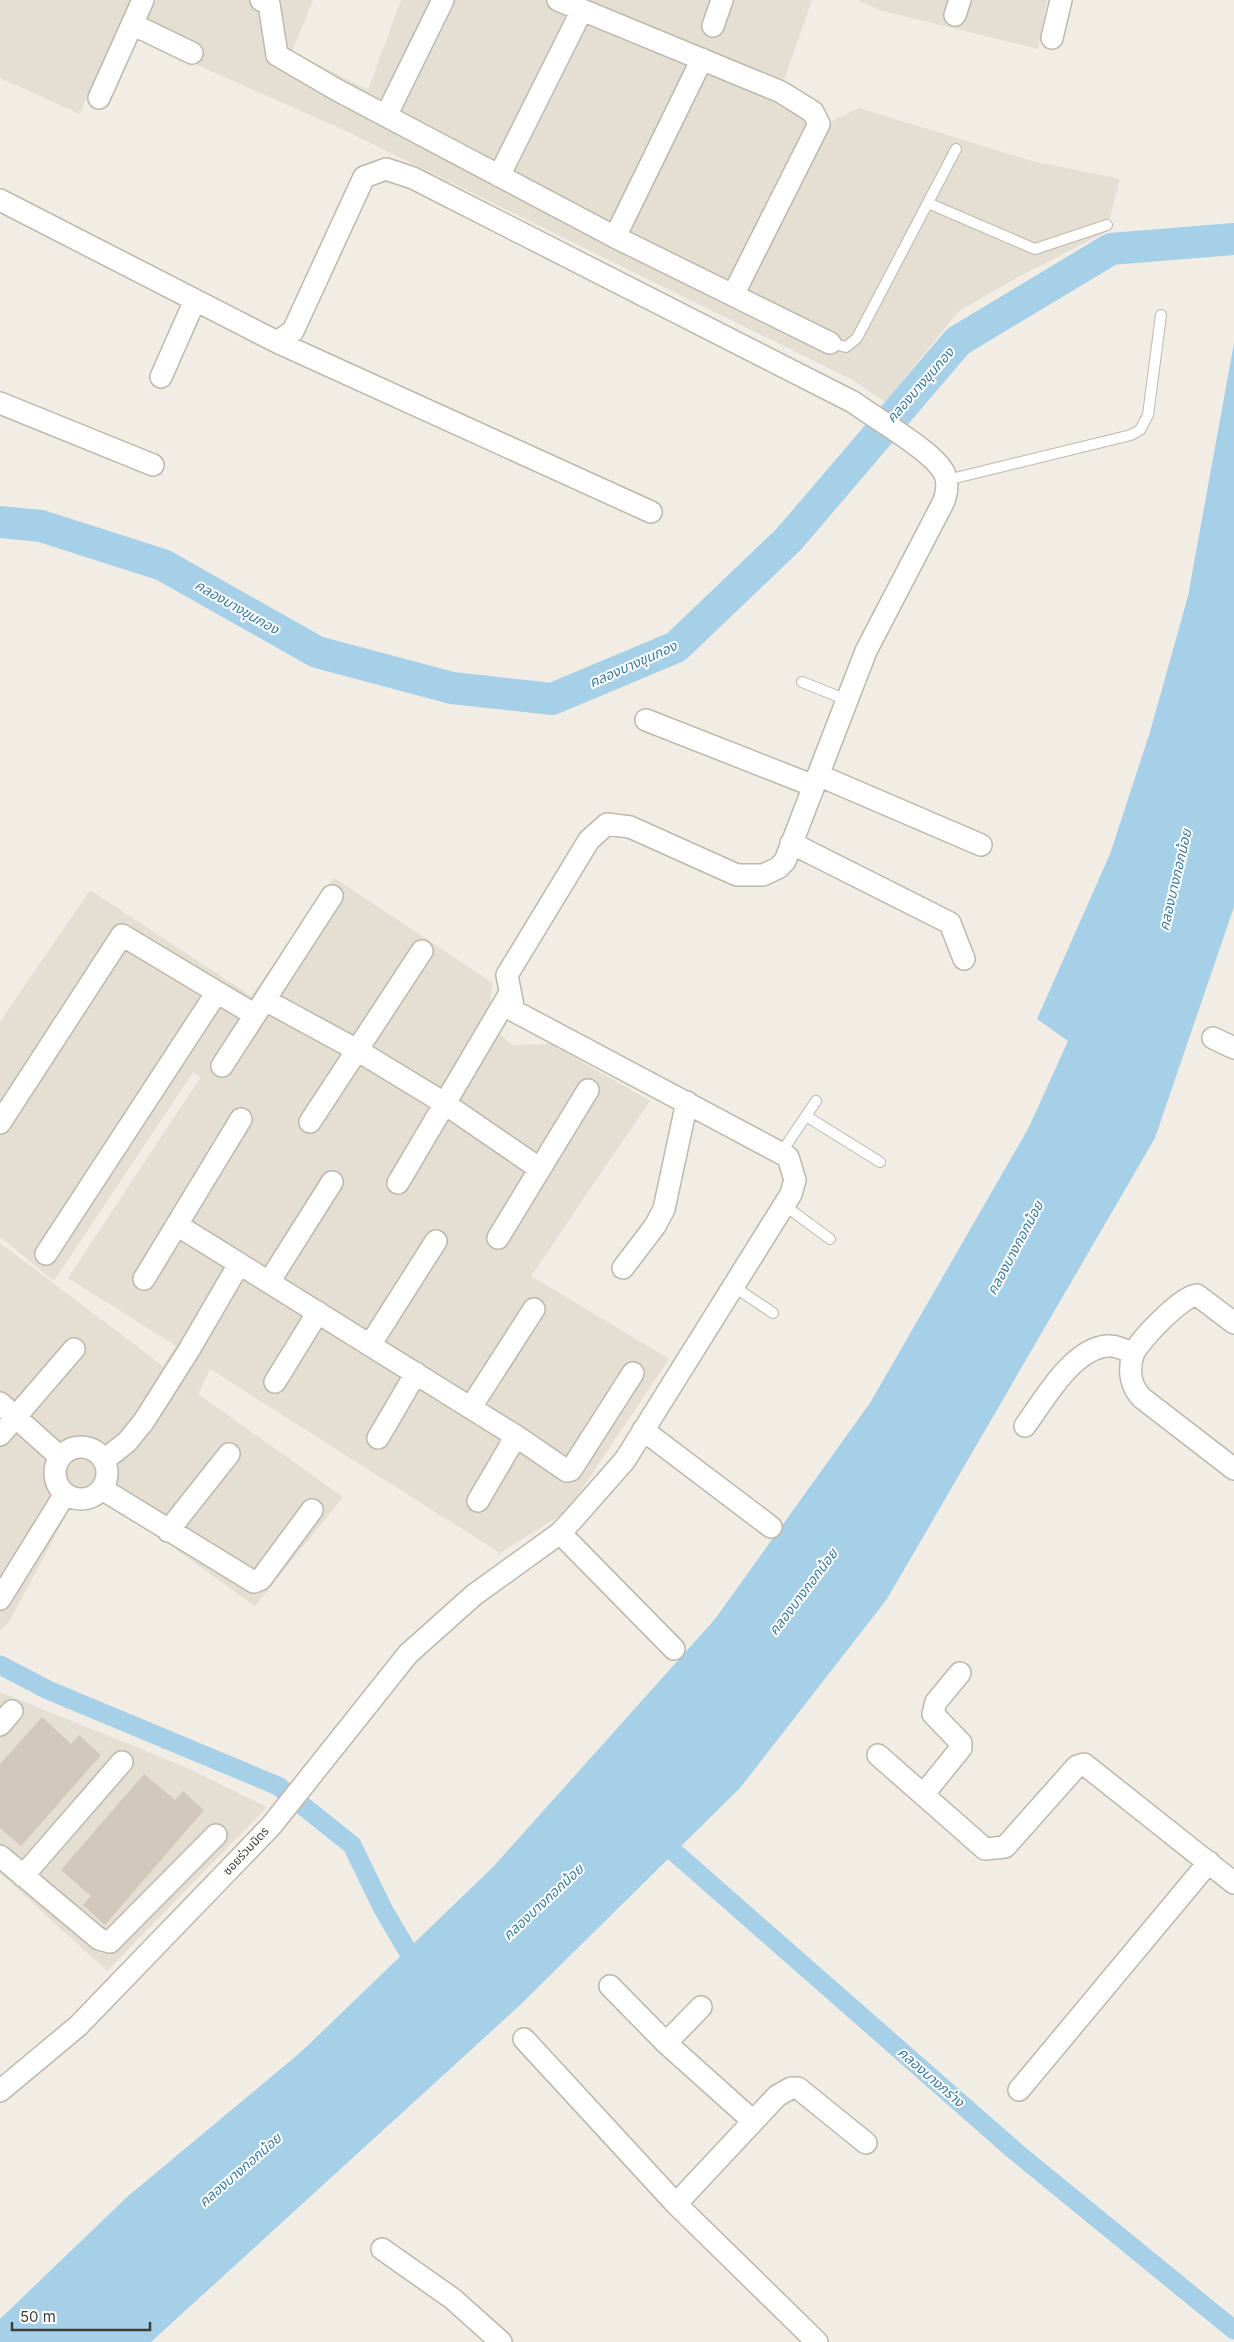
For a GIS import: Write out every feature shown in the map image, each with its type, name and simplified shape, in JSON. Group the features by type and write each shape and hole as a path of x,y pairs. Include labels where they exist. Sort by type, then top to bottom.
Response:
{"street":[{"path":"98,98 143,0"},
{"path":"261,0 269,4 277,55 336,90 499,176 830,343"},
{"path":"379,113 443,0"},
{"path":"558,0 781,92 813,112 818,124 733,295"},
{"path":"713,26 722,0"},
{"path":"1052,38 1061,0"},
{"path":"499,176 582,10"},
{"path":"132,24 192,53"},
{"path":"615,236 702,60"},
{"path":"275,340 293,331 364,177 386,169 413,178 853,402 918,448 941,467 947,480 948,491 866,651 785,860 778,868 763,875 737,875 630,827 607,824 588,840 507,976 514,1011 781,1153"},
{"path":"0,200 275,340 651,512"},
{"path":"161,377 194,300"},
{"path":"0,403 153,465"},
{"path":"646,720 816,781 981,844"},
{"path":"792,843 950,923 964,959"},
{"path":"222,1066 332,896"},
{"path":"0,1123 122,935 217,992 260,1007 357,1050 444,1102 540,1169"},
{"path":"310,1122 422,951"},
{"path":"46,1254 217,992"},
{"path":"398,1183 510,992"},
{"path":"1213,1038 1234,1048"},
{"path":"498,1238 588,1090"},
{"path":"623,1268 655,1226 664,1209 687,1102"},
{"path":"144,1279 241,1119"},
{"name":"ซอยร่วมมิตร","path":"0,2091 78,2026 271,1826 408,1654 474,1595 528,1554 560,1533 625,1460 791,1194 795,1180 788,1157 781,1153"},
{"path":"269,1282 332,1182"},
{"path":"177,1225 471,1407 569,1471 633,1373"},
{"path":"370,1345 436,1241"},
{"path":"104,1460 127,1442 144,1421 190,1350 239,1264"},
{"path":"1234,1323 1197,1294 1188,1296 1154,1328 1133,1354 1131,1382 1136,1392 1234,1469"},
{"path":"471,1407 534,1309"},
{"path":"275,1382 318,1312"},
{"path":"1025,1426 1073,1362 1106,1346 1113,1346 1133,1354"},
{"path":"0,1435 8,1410 74,1349"},
{"path":"378,1438 416,1373"},
{"path":"8,1410 60,1457"},
{"path":"642,1430 771,1527"},
{"path":"478,1501 516,1436"},
{"path":"83,1447 97,1452 104,1460 107,1470 106,1480 102,1489 94,1496 84,1499 74,1498 65,1494 58,1486 55,1476 56,1466 60,1457 68,1450 83,1447"},
{"path":"168,1531 230,1454"},
{"path":"102,1489 254,1582 261,1579 312,1510"},
{"path":"0,1599 65,1494"},
{"path":"560,1533 674,1649"},
{"path":"923,1795 960,1748 961,1743 933,1714 936,1702 960,1673"},
{"path":"878,1755 981,1848 1001,1849 1005,1847 1077,1766 1084,1764 1234,1883"},
{"path":"23,1876 122,1762"},
{"path":"0,1856 98,1939 110,1942 216,1835"},
{"path":"1019,2090 1209,1862"},
{"path":"610,1986 666,2043 753,2121"},
{"path":"666,2043 701,2007"},
{"path":"524,2039 676,2204 817,2342"},
{"path":"676,2204 776,2096 791,2088 798,2088 866,2143"},
{"path":"382,2249 452,2299 501,2342"}],"lane":[{"path":"830,343 846,347 857,338 956,149"},
{"path":"928,202 1035,249 1107,225"},
{"path":"947,480 1132,435 1140,430 1148,415 1161,315"},
{"path":"802,682 847,700"},
{"path":"781,1153 816,1101"},
{"path":"806,1116 880,1162"},
{"path":"784,1205 830,1239"},
{"path":"733,1286 772,1313"}],"shaded area":[{"path":"0,0 313,0 292,51 368,90 401,0 563,0 826,124 859,108 1032,161 1120,179 1106,232 1018,277 959,311 885,402 853,380 342,129 136,38 108,103 87,96 80,114 0,78"},
{"path":"574,0 812,0 781,89"},
{"path":"858,0 1047,0 1038,49 879,10"},
{"path":"334,878 493,983 487,1021 512,1045 551,1044 650,1101 531,1276 669,1359 567,1511 500,1553 210,1369 198,1394 343,1497 255,1606 104,1498 97,1505 83,1510 69,1510 9,1622 0,1631 0,1243 163,1366 176,1346 68,1278 201,1077 193,1072 54,1281 0,1237 0,1022 90,890 251,996"},
{"path":"0,1692 185,1767 267,1807 107,1971 0,1873"}],"water":[{"name":"คลองบางกอกน้อย","path":"1234,343 1234,907 1155,1138 887,1599 740,1788 518,2007 151,2342 0,2342 0,2319 127,2197 301,2052 493,1867 715,1619 870,1403 1028,1129 1068,1041 1037,1019 1110,854 1150,732 1188,596"}],"building":[{"path":"42,1717 71,1744 79,1735 101,1755 21,1846 0,1828 0,1764"},
{"path":"144,1774 175,1800 183,1791 204,1810 105,1925 83,1905 91,1896 61,1870"}],"waterway":[{"name":"คลองบางขุนกอง","path":"0,522 41,526 163,565 317,652 452,688 552,699 676,647 789,539 958,341 1111,249 1234,239"},
{"path":"0,1665 48,1690 278,1786 352,1845 383,1909 420,1972"},
{"name":"คลองบางกร่าง","path":"656,1836 1016,2152 1234,2330"}]}
